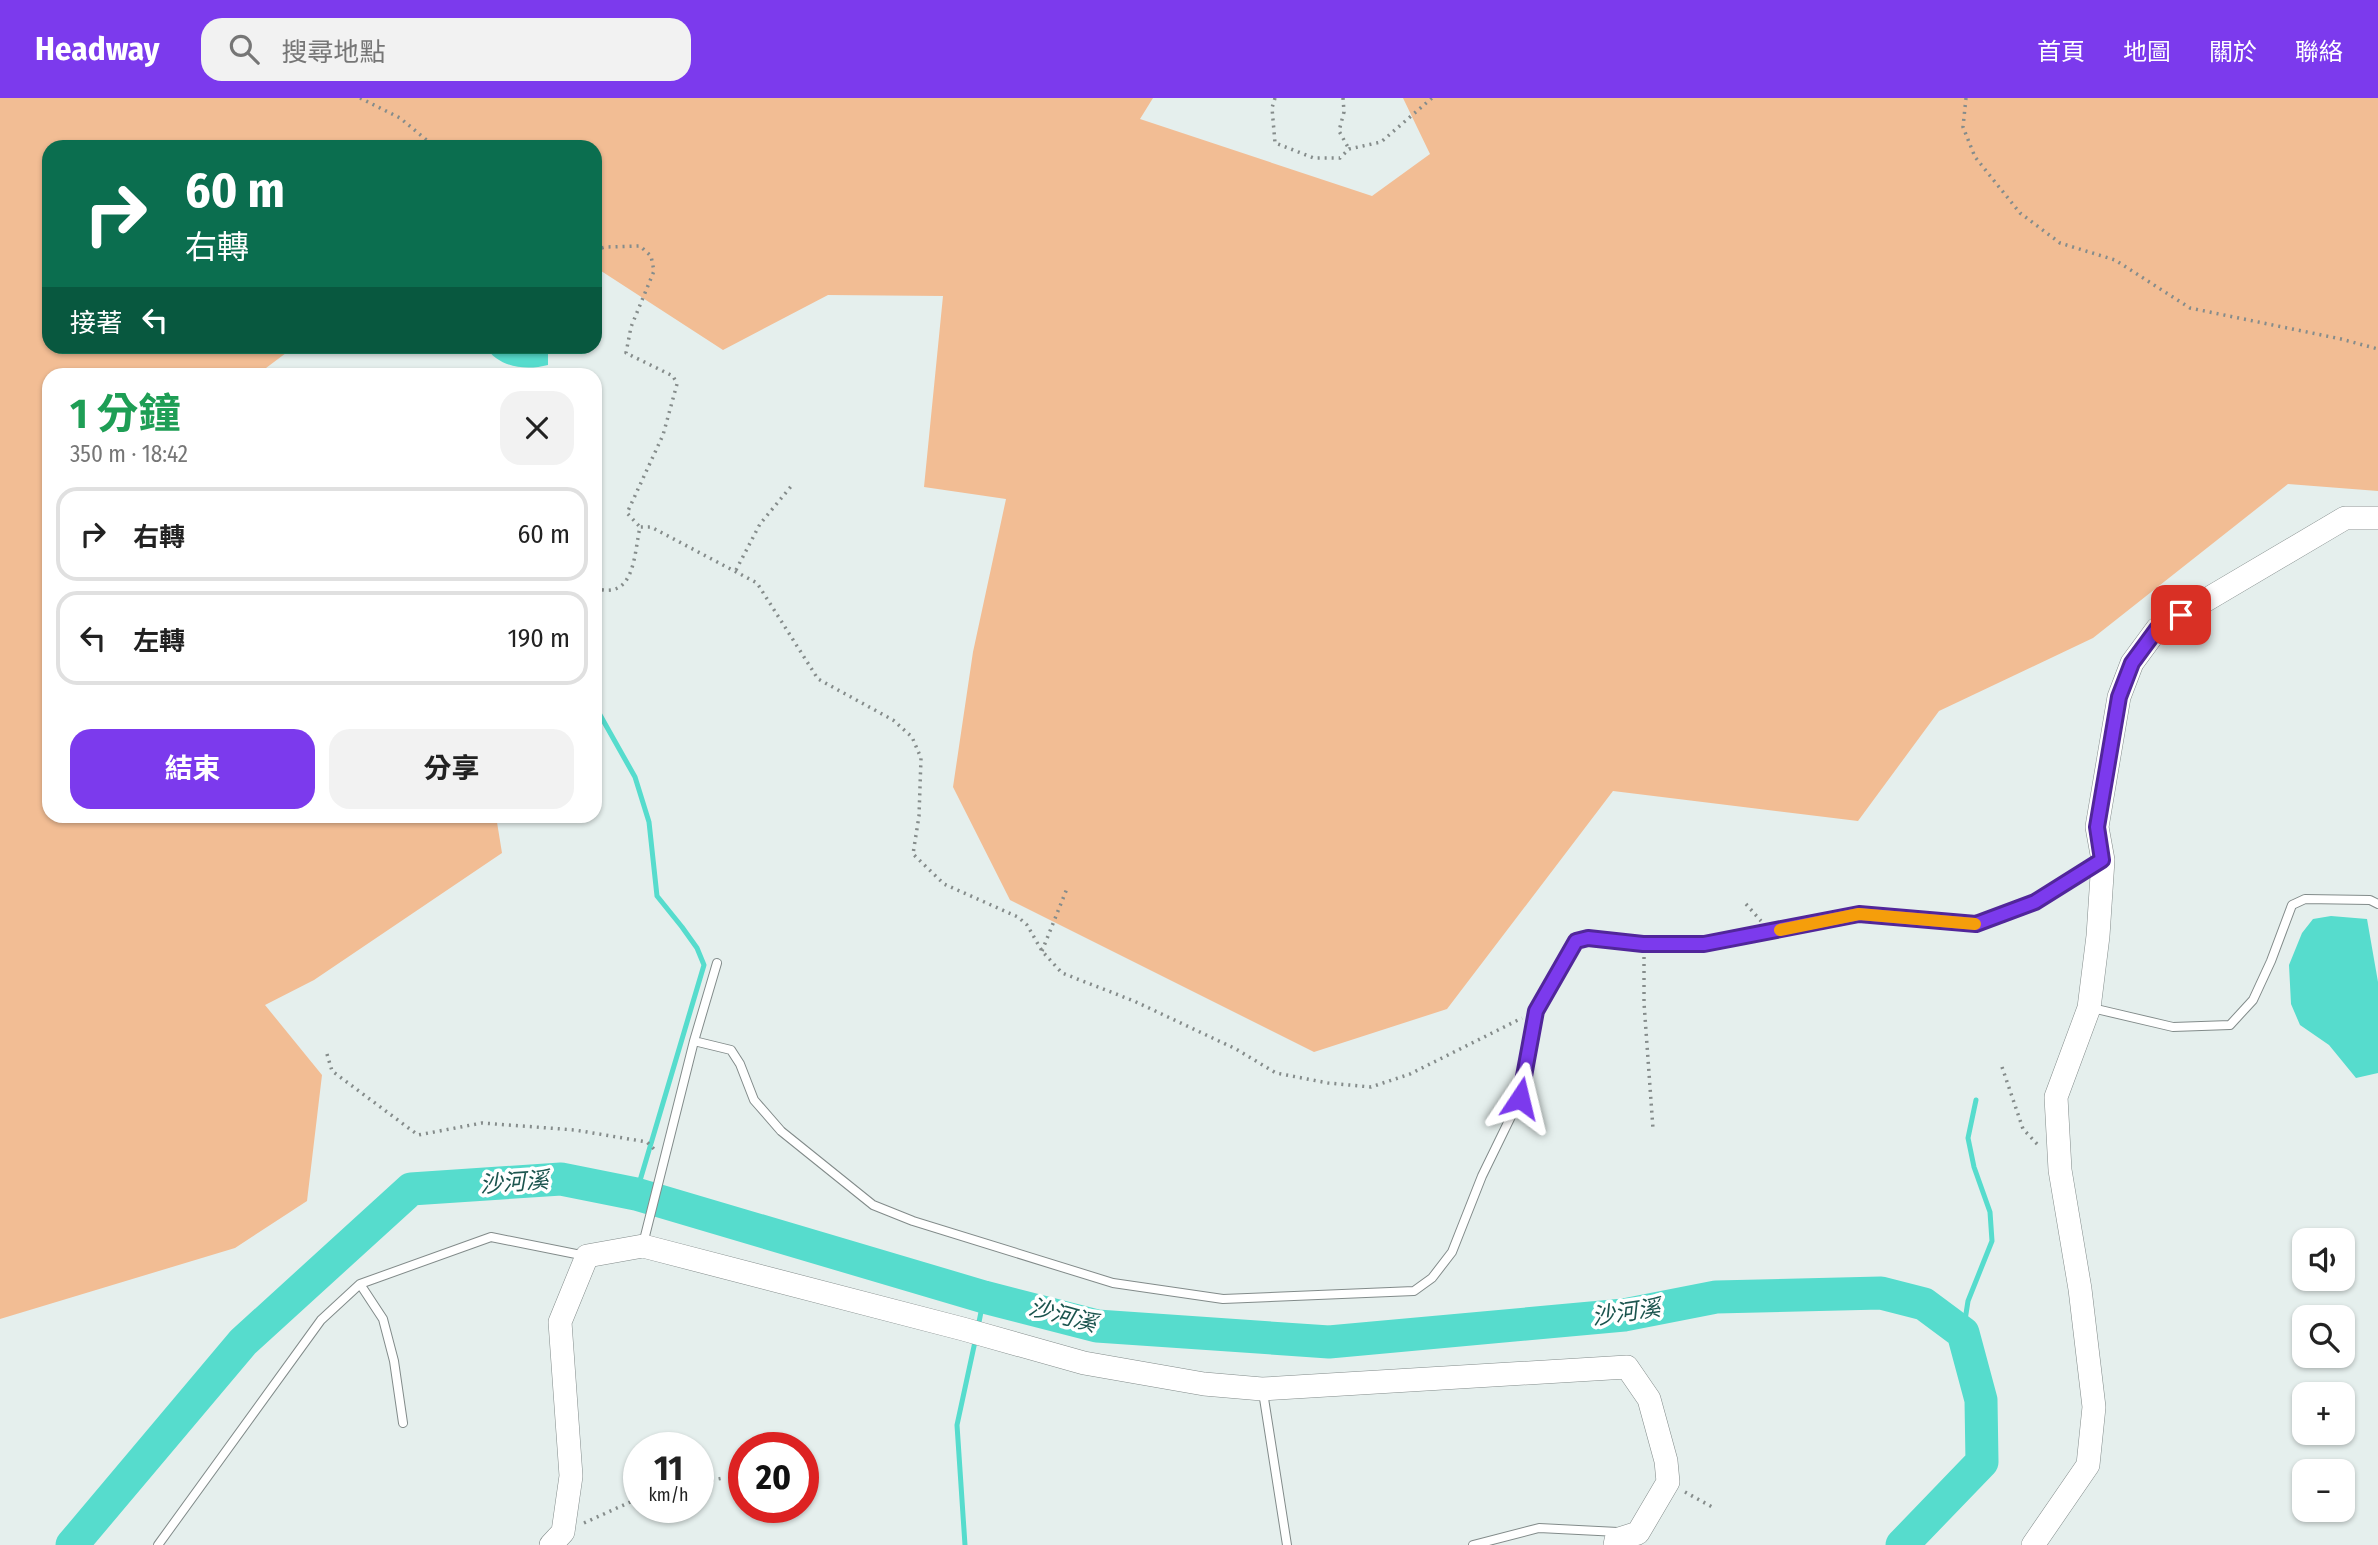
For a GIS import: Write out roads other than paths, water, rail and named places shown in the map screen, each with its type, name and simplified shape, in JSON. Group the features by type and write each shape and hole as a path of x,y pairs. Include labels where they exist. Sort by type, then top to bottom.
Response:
{"street":[{"path":"2034,1545 2088,1465 2094,1407 2080,1289 2060,1170 2056,1097 2089,1007 2098,936 2102,860 2097,827 2119,697 2132,663 2157,629 2345,518 2378,518"},
{"path":"557,1539 571,1476 560,1322 587,1256 643,1247 963,1329 1084,1363 1204,1384 1262,1389 1627,1367 1649,1399 1667,1461 1668,1482 1638,1533 1616,1540 1615,1545"}],"lane":[{"path":"694,1041 731,1050 740,1064 754,1100 781,1131 873,1205 913,1221 1113,1283 1223,1299 1414,1291 1432,1278 1452,1252 1482,1176 1520,1098 1536,1011 1576,941 1588,938 1643,944 1704,944 1859,914 1976,924 2035,902 2102,860"},
{"path":"2089,1007 2173,1027 2230,1025 2253,1000 2292,905 2305,899 2371,900 2378,904"},
{"path":"643,1247 647,1221 717,963"},
{"path":"158,1545 321,1320 360,1284 491,1237 587,1256"},
{"path":"360,1284 383,1319 394,1361 403,1423"},
{"path":"1262,1389 1287,1545"},
{"path":"1473,1545 1539,1528 1638,1533"}],"water":[{"path":"491,354 548,354 548,365 521,367"},
{"path":"2331,916 2367,919 2378,982 2378,1073 2356,1078 2329,1045 2300,1025 2291,1004 2289,965 2302,933 2313,919"}],"waterway":[{"path":"602,718 635,777 649,822 657,896 697,948 704,965 636,1194"},
{"path":"1963,1333 1968,1301 1992,1241 1990,1212 1974,1167 1968,1138 1976,1100"},
{"name":"沙河溪","path":"72,1545 243,1342 411,1189 561,1179 636,1194 984,1297 1097,1326 1329,1342 1624,1315 1716,1297 1881,1293 1924,1304 1963,1333 1981,1400 1982,1462 1902,1545"},
{"path":"978,1327 984,1297"},
{"path":"965,1545 957,1425 976,1337"}]}
